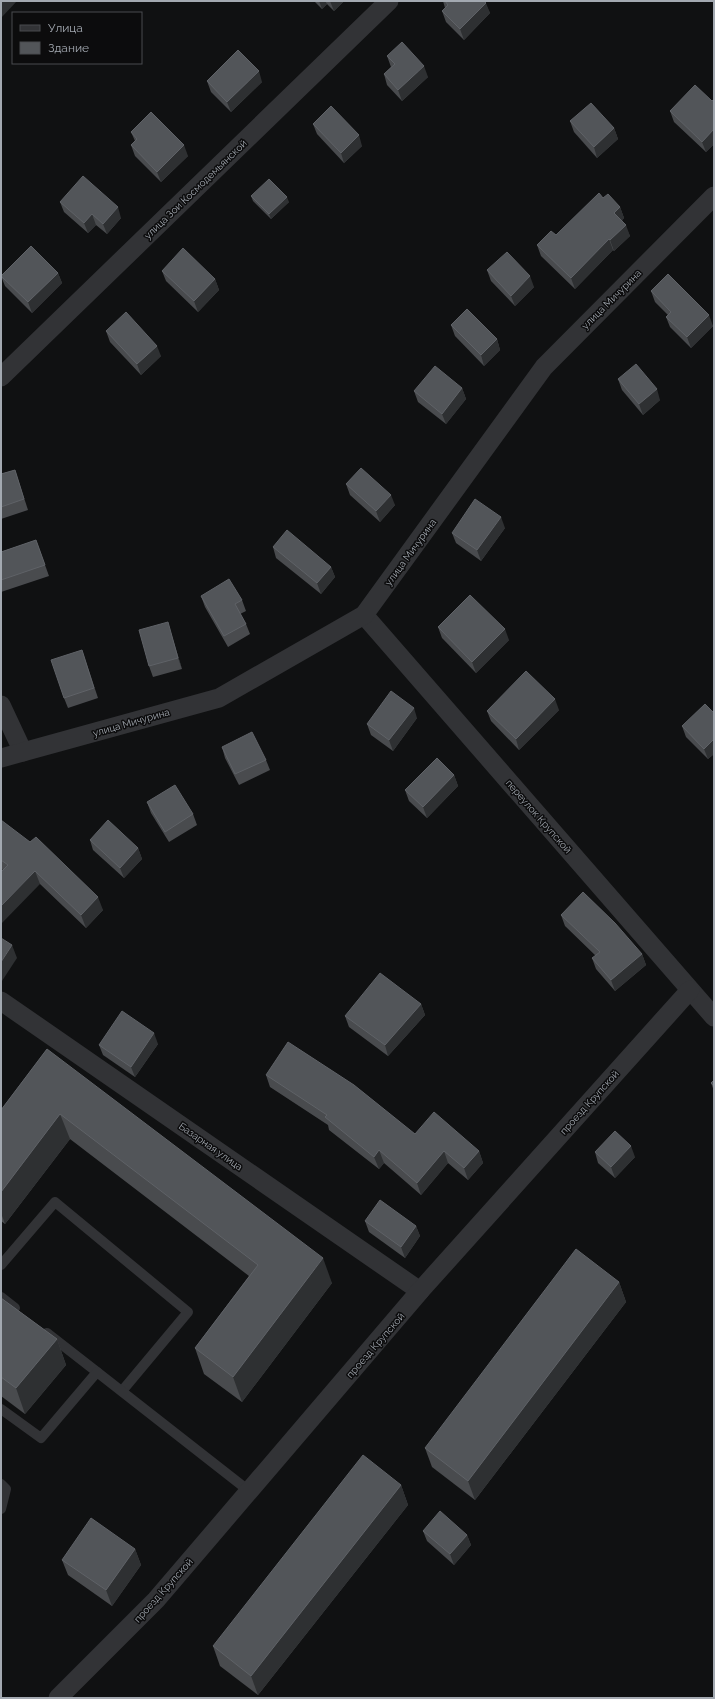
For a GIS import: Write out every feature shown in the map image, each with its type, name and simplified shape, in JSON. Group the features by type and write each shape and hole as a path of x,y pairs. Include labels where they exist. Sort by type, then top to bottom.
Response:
{"street":[{"name":"улица Зои Космодемьянской","path":"1,377 389,1"},
{"name":"улица Мичурина","path":"1,758 218,698 364,615 544,367 714,196"},
{"name":"переулок Крупской","path":"364,615 714,1017"},
{"path":"1,705 23,752"},
{"name":"проезд Крупской","path":"58,1698 156,1600 420,1291 690,990"},
{"name":"Базарная улица","path":"1,1001 420,1291"}],"lane":[{"path":"1,1265 55,1202 188,1312 122,1391"},
{"path":"1,1298 25,1316"},
{"path":"37,1325 249,1491"},
{"path":"1,1409 41,1438 97,1372"},
{"path":"1,1484 6,1489 1,1509"}],"building":[{"path":"445,1 484,1 486,3 460,29 442,11 448,5"},
{"path":"402,42 424,66 398,90 384,74 395,64 387,56"},
{"path":"238,50 259,71 227,102 207,81"},
{"path":"695,85 712,101 714,99 714,129 702,142 670,111"},
{"path":"591,103 614,128 594,147 570,121"},
{"path":"331,106 359,135 341,153 313,124"},
{"path":"151,112 184,145 157,172 131,145 137,139 131,132"},
{"path":"83,176 118,207 103,224 92,214 84,223 60,202"},
{"path":"269,179 287,197 269,214 251,196"},
{"path":"599,193 603,198 608,194 620,207 614,213 626,225 610,240 609,239 571,278 537,245 551,231 556,235"},
{"path":"31,246 58,273 28,302 1,276"},
{"path":"183,248 215,279 194,301 162,271"},
{"path":"507,252 530,276 511,296 487,270"},
{"path":"668,274 709,315 687,337 666,317 671,312 651,291"},
{"path":"467,309 497,339 481,355 451,325"},
{"path":"126,312 157,346 137,364 106,331"},
{"path":"636,364 657,389 639,404 618,379"},
{"path":"435,366 462,388 442,414 414,391"},
{"path":"361,468 391,495 376,511 346,484"},
{"path":"15,470 24,499 1,507 1,474"},
{"path":"475,499 501,517 477,550 452,533"},
{"path":"287,530 331,567 317,583 273,547"},
{"path":"36,540 45,565 1,580 1,552"},
{"path":"229,579 242,600 235,604 246,624 224,636 201,596"},
{"path":"470,595 505,629 472,662 438,627"},
{"path":"168,622 178,658 149,666 139,630"},
{"path":"82,650 94,688 64,698 51,660"},
{"path":"526,671 555,699 516,739 487,711"},
{"path":"391,691 414,708 389,740 367,724"},
{"path":"705,704 714,713 714,739 704,749 682,726"},
{"path":"252,732 266,760 235,774 222,747"},
{"path":"437,758 454,775 423,807 405,790"},
{"path":"175,785 193,814 165,832 147,802"},
{"path":"1,820 30,842 36,837 98,897 81,915 35,871 1,906 1,872 8,865 1,860"},
{"path":"108,820 138,848 120,868 90,840"},
{"path":"583,892 615,923 642,954 611,980 592,958 600,952 561,915"},
{"path":"1,938 12,945 1,962"},
{"path":"380,973 421,1004 385,1045 345,1016"},
{"path":"122,1011 154,1033 131,1067 99,1045"},
{"path":"288,1042 354,1085 415,1134 434,1112 479,1151 464,1168 444,1151 417,1183 379,1150 374,1157 325,1117 327,1115 266,1075"},
{"path":"47,1049 323,1258 233,1377 195,1348 258,1265 60,1114 1,1192 1,1110"},
{"path":"615,1131 631,1146 611,1167 595,1152"},
{"path":"380,1200 416,1226 401,1247 365,1221"},
{"path":"576,1249 619,1282 468,1481 425,1448"},
{"path":"1,1298 57,1339 16,1388 1,1377"},
{"path":"363,1455 401,1485 251,1676 213,1646"},
{"path":"440,1511 467,1535 450,1554 423,1531"},
{"path":"91,1518 135,1549 106,1590 62,1560"}]}
